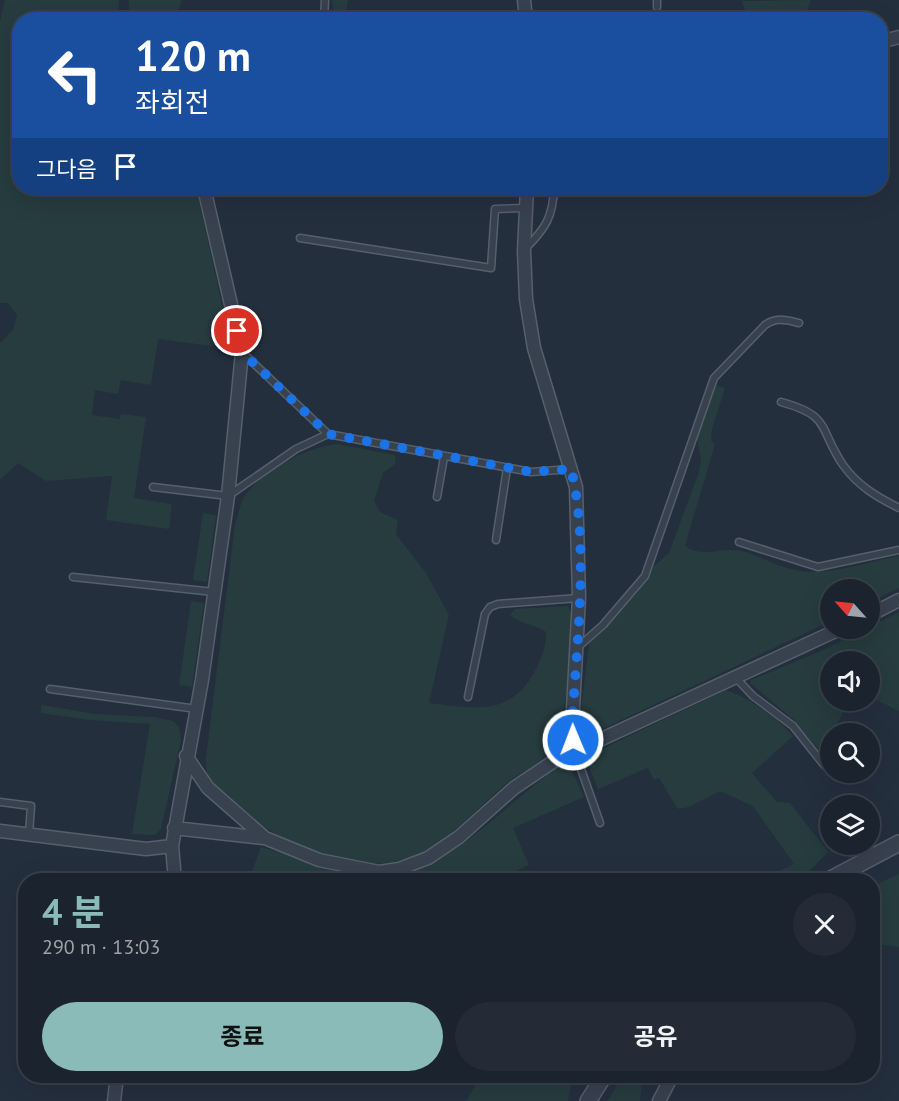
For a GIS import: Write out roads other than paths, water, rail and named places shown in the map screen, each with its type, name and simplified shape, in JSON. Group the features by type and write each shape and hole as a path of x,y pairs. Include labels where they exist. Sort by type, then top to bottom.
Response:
{"street":[{"path":"174,873 172,846 174,828 186,756 197,709 228,496 242,352 206,195"},
{"path":"527,195 524,251 526,298 534,348 576,487 579,598 572,727 575,752"},
{"path":"880,610 899,600"},
{"path":"391,873 428,858 459,837 514,788 554,761 820,638"},
{"path":"186,756 207,788 265,838"},
{"path":"174,828 265,838 319,860 373,873"},
{"path":"0,831 146,849 172,846"},
{"path":"843,873 899,843"},
{"path":"114,1101 116,1083"},
{"path":"588,1101 600,1083"},
{"path":"659,1101 668,1083"}],"lane":[{"path":"524,251 544,229 553,206 554,195"},
{"path":"300,238 491,268 495,209 526,208"},
{"path":"577,648 603,625 645,576 714,378 765,325 773,320 785,319 799,323"},
{"path":"242,352 328,434 540,473 571,469"},
{"path":"781,402 814,414 821,422 843,464 858,483 899,508"},
{"path":"153,487 228,496 296,449 328,434"},
{"path":"437,497 444,457"},
{"path":"496,540 507,468"},
{"path":"739,542 818,567 899,550"},
{"path":"73,577 214,592"},
{"path":"468,697 485,614 490,607 498,604 579,598"},
{"path":"736,678 753,696 793,726 820,760"},
{"path":"50,689 197,709"},
{"path":"575,752 600,824"},
{"path":"0,802 32,806 29,834"}]}
